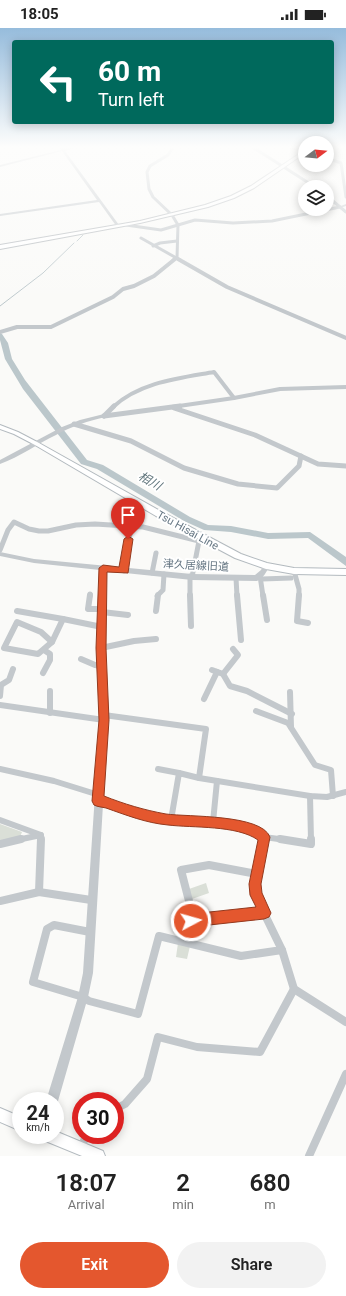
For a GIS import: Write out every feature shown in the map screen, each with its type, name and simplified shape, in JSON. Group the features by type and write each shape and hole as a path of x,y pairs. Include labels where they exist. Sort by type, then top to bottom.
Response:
{"main road":[{"path":"0,247 126,225 206,206 226,199"},
{"name":"Tsu Hisai Line","path":"0,427 16,432 201,539 238,556 293,575 346,572"},
{"path":"0,1115 12,1120"},
{"path":"64,1142 98,1156"}],"street":[{"path":"0,332 17,327 51,326 60,323 113,297 123,289 134,286 154,276 177,258 179,248 177,241 178,226 174,218 159,206 153,199"},
{"path":"0,215 100,201 118,226"},
{"path":"334,202 346,212"},
{"path":"126,225 158,230 170,229 197,220 233,222 282,220 346,205"},
{"path":"140,238 227,287 346,338"},
{"path":"153,246 160,243 177,241"},
{"path":"104,416 114,405 141,390 159,383 214,372 234,398"},
{"path":"0,462 74,424 104,416 234,398 280,389 346,387"},
{"path":"172,407 255,435 318,464 346,466"},
{"path":"74,424 130,441 151,450 164,459 184,468 238,484 277,488 299,466 301,456"},
{"path":"0,550 8,530 14,522 39,531 95,524 154,529 201,539 191,576 190,626"},
{"path":"124,571 123,566 126,554 125,550 132,527"},
{"path":"152,573 156,553"},
{"name":"津久居線旧道","path":"0,554 34,562 124,571 191,576 261,578"},
{"path":"266,566 261,578 267,620"},
{"path":"55,1092 83,997 88,973 104,717 101,648 103,568"},
{"path":"156,610 157,596 163,590 164,574"},
{"path":"261,578 293,575 299,594 297,621 308,623"},
{"path":"236,578 241,640"},
{"path":"90,594 88,609 128,615"},
{"path":"17,611 102,627"},
{"path":"52,642 41,632 17,622 4,648 38,654 52,642 63,620"},
{"path":"101,648 134,641 156,639"},
{"path":"204,699 217,672 238,655 233,649"},
{"path":"43,673 50,660 50,654 44,650"},
{"path":"81,659 95,665 102,666"},
{"path":"0,696 1,685 9,680 13,669"},
{"path":"217,672 230,686 246,691 292,714"},
{"path":"50,691 50,713"},
{"path":"290,692 292,714 291,727"},
{"path":"0,704 50,713 104,717 206,729 199,778"},
{"path":"256,711 288,723 315,765 331,770 333,796"},
{"path":"0,769 54,781 134,813 171,820 213,822 242,827 257,832 264,837 311,844 310,796"},
{"path":"158,769 199,778 310,796 327,797 346,792"},
{"path":"171,820 179,773"},
{"path":"213,822 217,781"},
{"path":"0,820 41,835"},
{"path":"38,892 41,835"},
{"path":"0,844 41,835"},
{"path":"264,837 257,874 256,895 282,950 294,989 321,1005 322,1008 334,1016 346,1022"},
{"path":"257,874 209,865 199,865 181,870 189,901 191,921 264,913"},
{"path":"0,901 38,892 92,900"},
{"path":"90,932 54,925 47,929 33,982 138,1014 159,936 241,956 282,950"},
{"path":"124,1104 147,1079 158,1037 197,1047 260,1052 294,989"},
{"path":"309,1156 346,1074"},
{"path":"81,1149 83,1144"}],"shaded area":[{"path":"0,824 22,832 20,837 0,841"},
{"path":"206,883 209,893 192,899 189,889"},
{"path":"178,943 190,946 187,959 176,957"}],"waterway":[{"path":"77,241 83,235"},
{"path":"0,306 43,273 74,243"},
{"name":"相川","path":"0,335 5,343 9,359 21,380 84,462 100,467 187,519 207,528 231,529 268,536 310,535 346,562"}],"route":[{"path":"128,539 123,566 124,571 103,568 101,648 104,720 98,801 134,813 167,819 191,822 213,822 242,827 257,832 264,837 255,884 256,895 260,901 264,913 191,921"}]}
